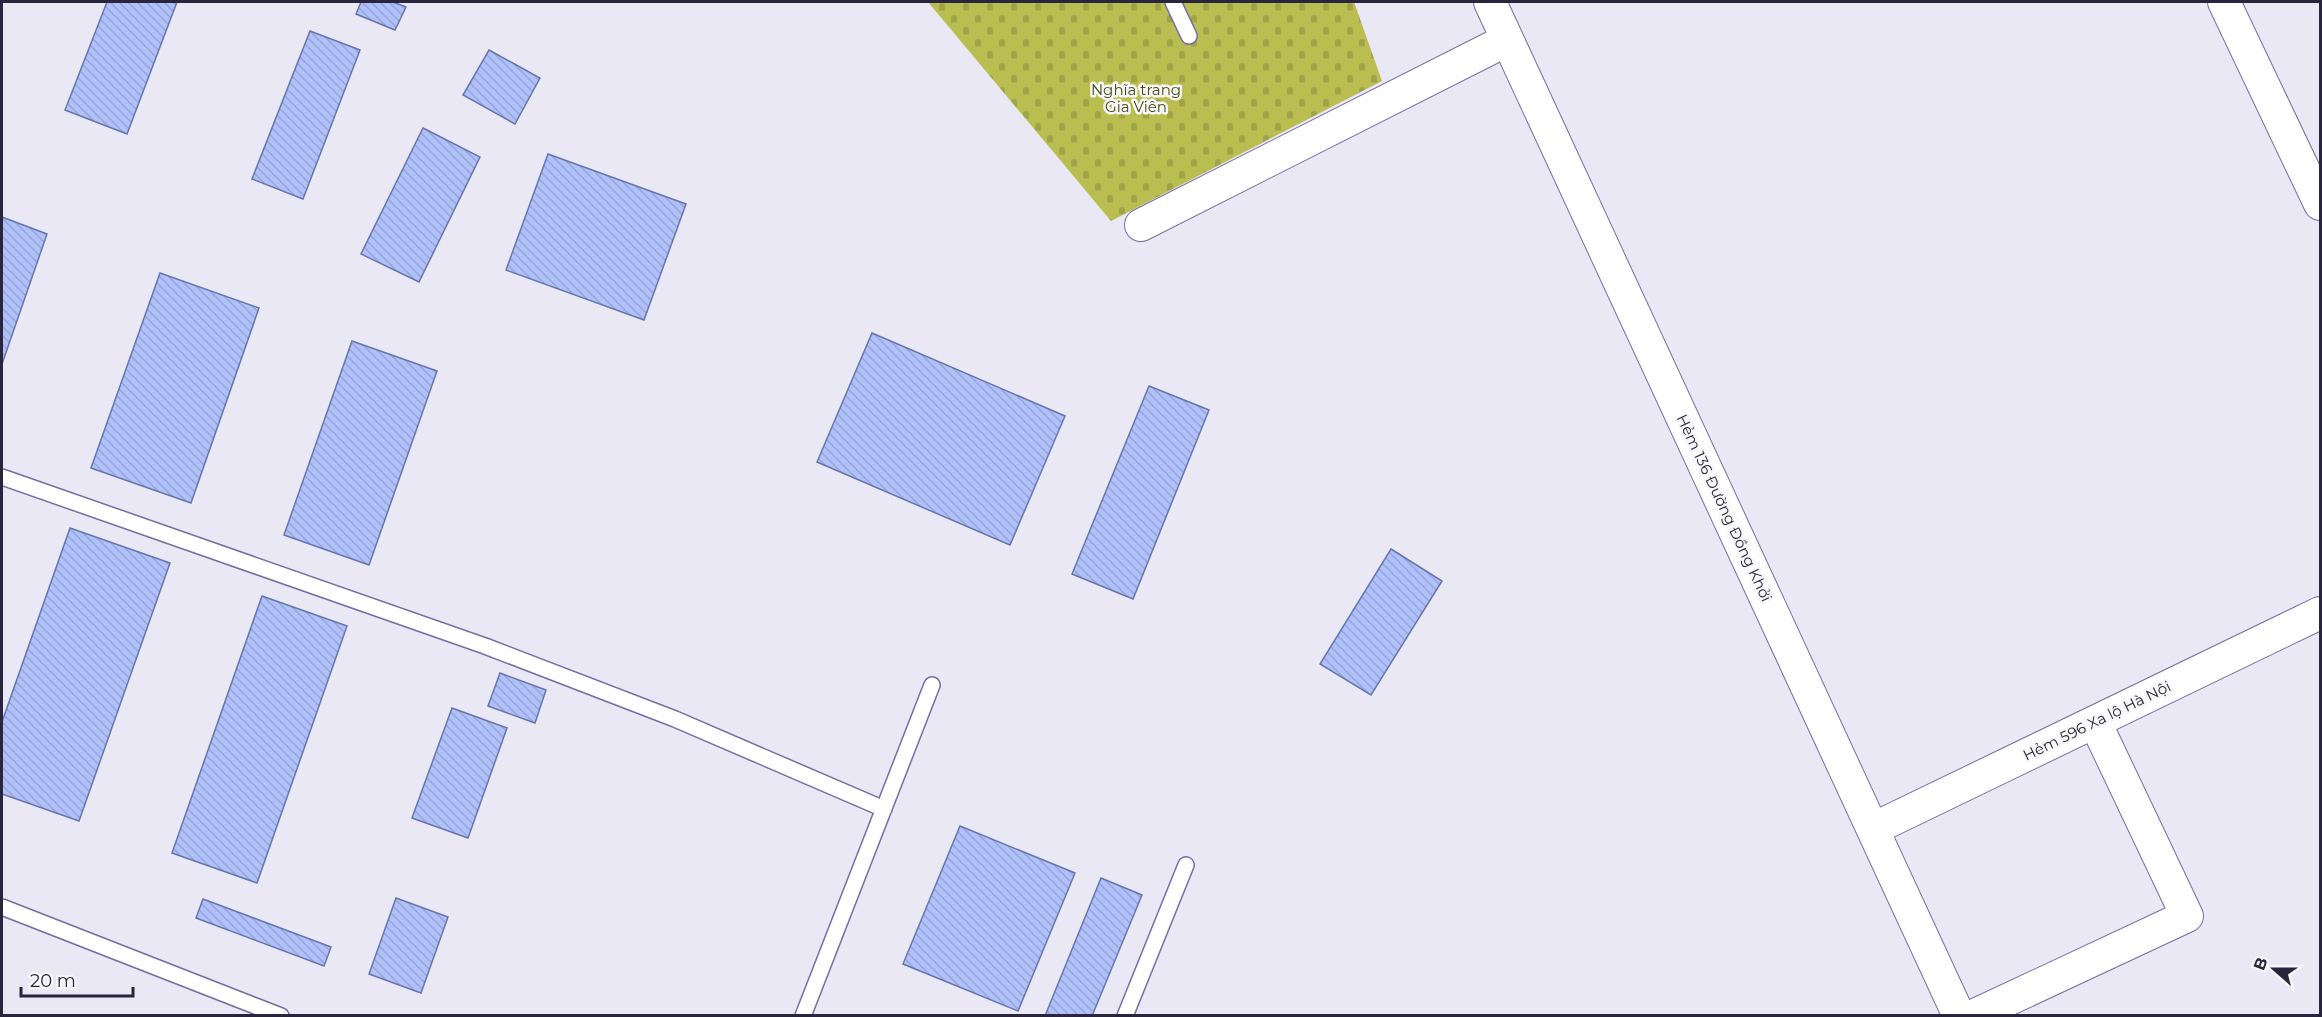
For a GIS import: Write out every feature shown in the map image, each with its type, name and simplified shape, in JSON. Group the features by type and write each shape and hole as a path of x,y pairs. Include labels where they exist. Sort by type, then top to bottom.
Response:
{"street":[{"name":"Hẻm 136 Đường Đồng Khởi","path":"1490,2 1959,1016"},
{"path":"2224,2 2320,204"},
{"path":"1141,225 1507,40"},
{"name":"Hẻm 596 Xa lộ Hà Nội","path":"1872,829 2320,613"},
{"path":"1973,1016 2187,916 2095,722"}],"lane":[{"path":"1173,2 1189,36"},
{"path":"2,477 517,658 685,724 884,809"},
{"path":"803,1016 932,686"},
{"path":"1125,1016 1186,865"},
{"path":"2,907 281,1016"}],"green space":[{"name":"Nghĩa trang Gia Viên","path":"928,2 1354,2 1382,81 1111,221"}],"building":[{"path":"107,2 177,2 127,134 65,110"},
{"path":"361,2 393,2 406,7 395,30 356,14"},
{"path":"310,31 360,50 303,199 252,179"},
{"path":"489,50 540,78 515,124 463,95"},
{"path":"423,128 480,157 419,282 361,254"},
{"path":"548,154 686,204 644,320 506,270"},
{"path":"2,217 47,234 2,364"},
{"path":"160,273 259,308 191,503 91,468"},
{"path":"872,333 1065,416 1010,545 817,462"},
{"path":"352,341 437,371 369,565 284,535"},
{"path":"1149,386 1209,410 1133,599 1072,574"},
{"path":"70,528 170,563 79,821 2,794 2,722"},
{"path":"1391,549 1442,581 1371,695 1320,664"},
{"path":"262,596 347,626 257,883 172,853"},
{"path":"500,673 546,690 535,723 488,706"},
{"path":"452,708 507,728 468,838 412,818"},
{"path":"960,826 1075,873 1018,1011 903,964"},
{"path":"1101,878 1142,895 1092,1016 1045,1016"},
{"path":"396,898 448,917 421,993 369,974"},
{"path":"203,899 331,947 324,966 196,918"}]}
